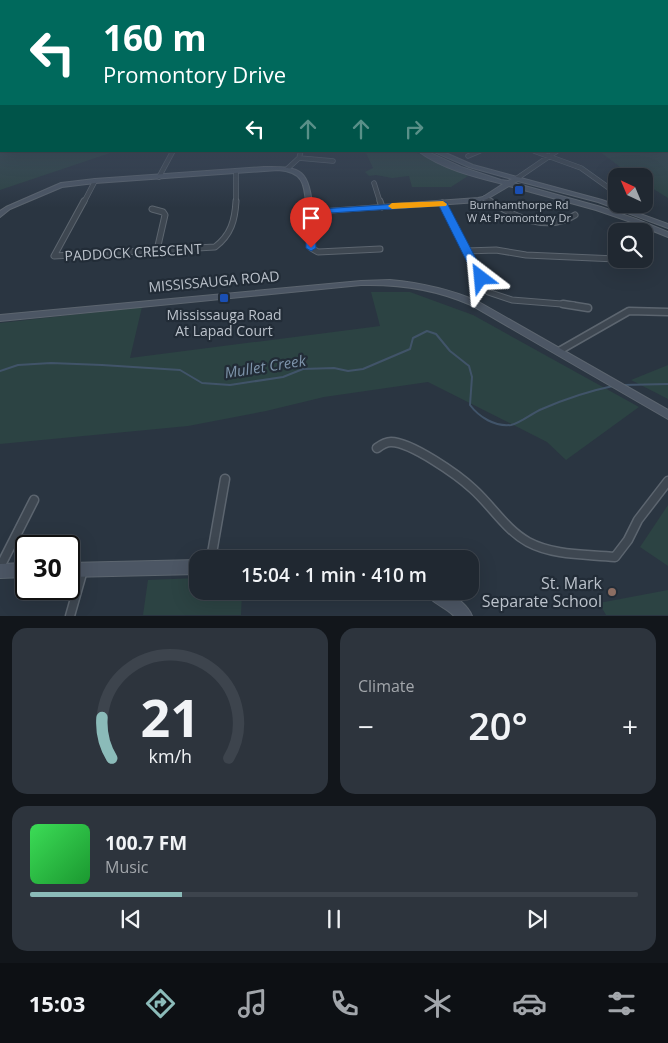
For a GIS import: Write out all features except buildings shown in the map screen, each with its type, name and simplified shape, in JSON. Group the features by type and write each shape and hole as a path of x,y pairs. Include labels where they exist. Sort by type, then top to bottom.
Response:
{"main road":[{"path":"422,152 456,168 614,212 668,235"},
{"path":"437,152 471,166 610,204 668,226"},
{"path":"0,215 8,208 61,186 95,181 236,172"},
{"path":"310,212 442,203 485,198 516,179"},
{"name":"MISSISSAUGA ROAD","path":"0,318 322,286 397,283 430,288 466,299 668,415"},
{"path":"0,570 15,570"},
{"path":"445,600 465,616"}],"street":[{"path":"159,177 172,152"},
{"path":"300,152 300,158"},
{"path":"468,156 478,152"},
{"path":"537,152 581,168 608,187"},
{"path":"516,179 556,152"},
{"path":"286,169 300,158 332,161"},
{"path":"236,172 286,169 303,176 310,212 311,248 318,252 380,249"},
{"name":"PADDOCK CRESCENT","path":"95,181 54,256 209,248 221,244 233,225 236,172"},
{"path":"374,183 382,207"},
{"path":"485,198 522,219 559,222 568,220 575,215"},
{"path":"442,203 488,292 511,300 572,304 588,308"},
{"path":"152,209 163,212 165,215 157,250"},
{"path":"466,251 496,250 526,254 608,259"},
{"path":"559,351 629,311 668,312"},
{"path":"377,448 381,444 396,442 435,461 456,475 480,496 497,516 528,542 544,548 615,557 628,540 638,520 668,481"},
{"path":"213,550 225,479"},
{"path":"0,567 34,500"},
{"path":"70,616 83,570 189,567"}],"green space":[{"path":"0,152 113,152 0,190"},
{"path":"365,152 415,152 468,176 451,187 412,187 409,176 392,178 376,175 369,176 365,172 373,168"},
{"path":"600,152 668,152 668,198 653,189 653,168 621,168"},
{"path":"371,292 410,292 473,315 639,407 566,460 547,442 428,382 324,397 266,411 188,426 0,444 0,323 142,307 130,358 380,326"},
{"path":"668,365 668,399 631,380"},
{"path":"668,505 668,566 640,547"},
{"path":"189,578 189,600 242,600 241,615 143,615 148,580"},
{"path":"668,590 668,615 606,615 599,603"}],"waterway":[{"name":"Mullet Creek","path":"0,371 18,365 51,363 102,365 180,370 202,383 230,385 283,377 303,369 334,368 348,371 363,369 410,349 413,338 427,331 436,334 450,351 469,366 472,377 470,405 493,423 515,424 559,402 613,386"},
{"name":"Mullet Creek","path":"623,385 668,384"}],"slow traffic":[{"path":"392,206 443,204"}],"place":[{"name":"Burnhamthorpe Rd W At Promontory Dr","path":"519,190"},
{"name":"Mississauga Road At Lapad Court","path":"224,298"},
{"name":"St. Mark Separate School","path":"612,592"}],"route":[{"path":"311,248 310,212 442,203 481,278"}]}
